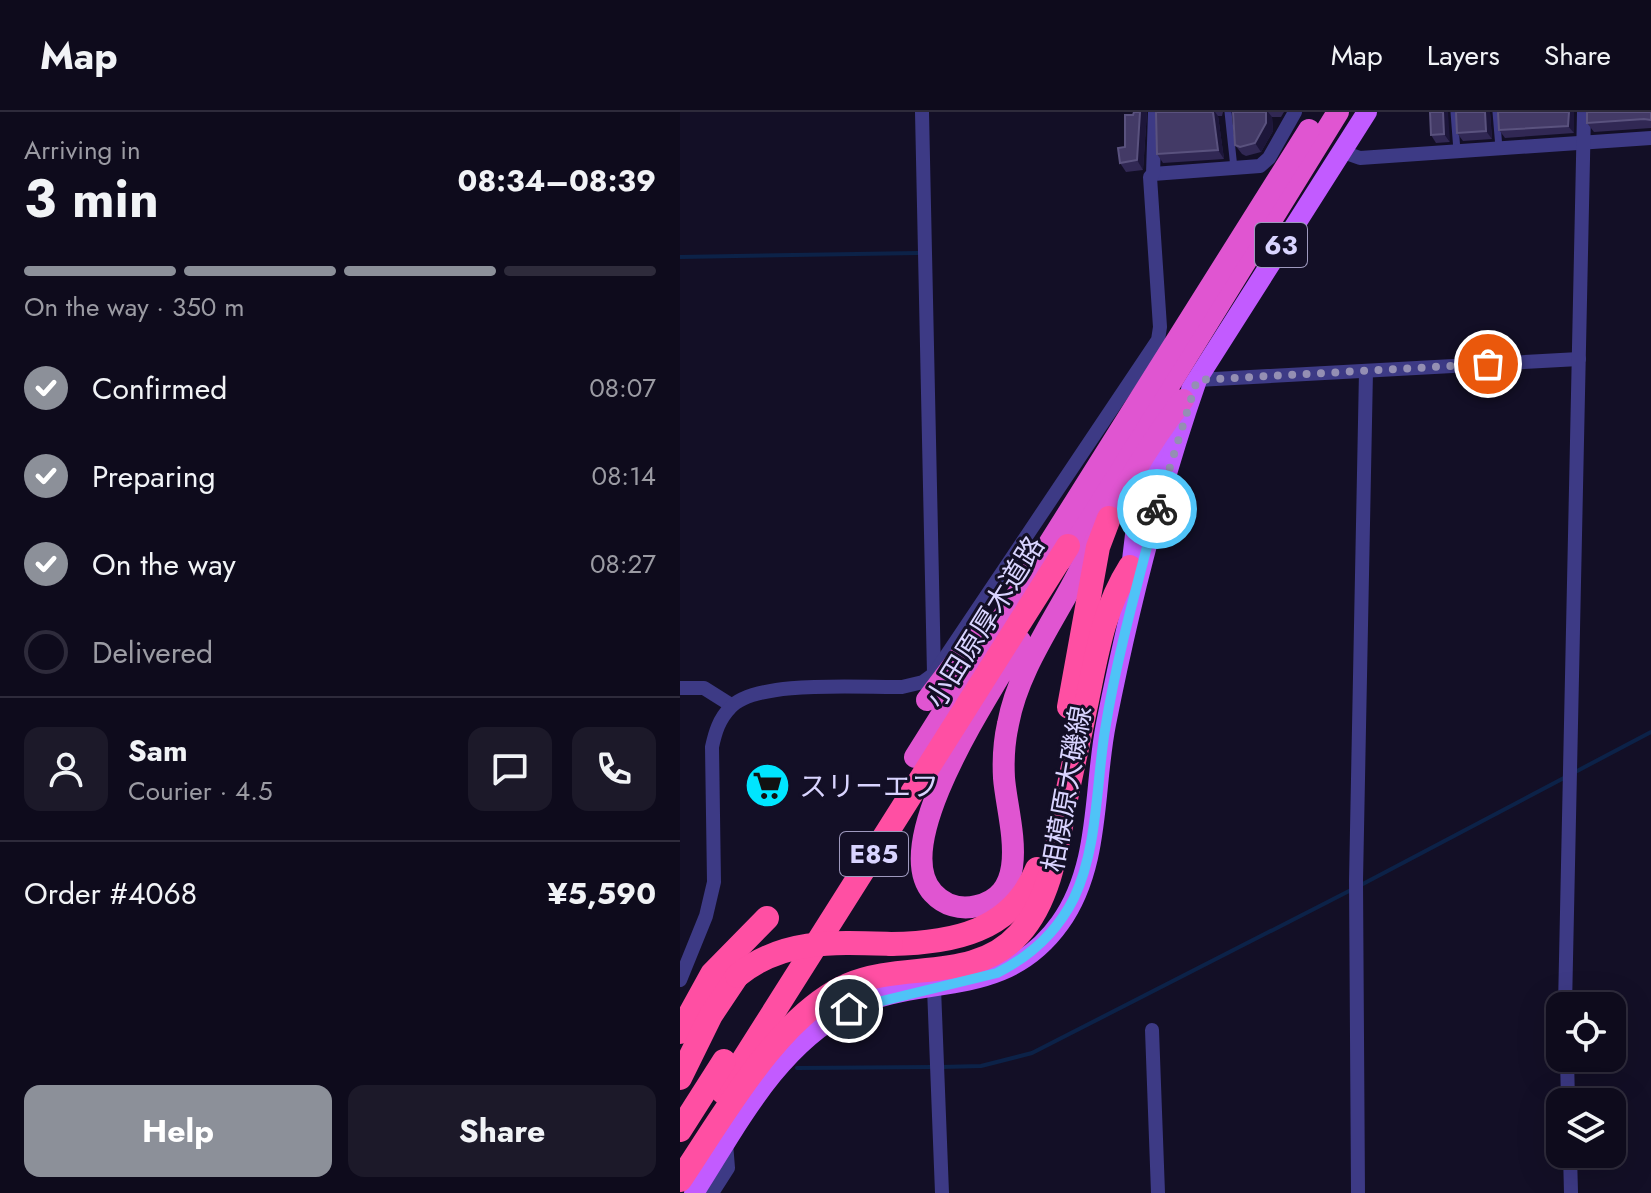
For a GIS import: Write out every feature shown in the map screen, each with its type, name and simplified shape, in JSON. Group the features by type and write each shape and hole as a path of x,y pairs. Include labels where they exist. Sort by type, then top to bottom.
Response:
{"highway":[{"name":"小田原厚木道路","path":"680,1162 1320,112"},
{"name":"小田原厚木道路","path":"680,1130 915,757 1060,542 1338,112"},
{"path":"1060,542 928,814 920,842 924,877 929,889 941,901 957,907 989,902 1001,892 1009,877 1012,837 1004,747 1013,700 1024,673 1109,518 1150,447 1183,400"},
{"path":"680,1078 711,1015 737,976 755,962 793,947 959,938 980,930 1011,909 1026,892 1045,843 1098,547 1109,518"},
{"path":"927,700 1060,542"},
{"path":"680,1180 771,1052 815,1006 864,979 969,964 995,952 1018,935 1031,916 1050,873 1106,612 1130,567"},
{"path":"680,1032 712,974 767,918"}],"main road":[{"name":"相模原大磯線","path":"1128,617 1130,567 1137,518 1160,448 1183,400 1367,112"},
{"name":"相模原大磯線","path":"694,1193 769,1080 806,1038 849,1009 973,981 1019,962 1060,923 1074,897 1089,850 1105,729 1128,617 1172,452 1197,380"},
{"name":"63","path":"1130,567 1139,552 1157,485 1172,452"}],"street":[{"path":"922,112 934,674"},
{"path":"680,980 706,916 714,882 712,747 716,728 731,705 771,691 902,687 923,682 934,674 1158,340 1160,327 1150,177 1153,174 1155,112"},
{"path":"1153,174 1260,166 1269,158 1295,112"},
{"path":"1565,992 1584,112"},
{"path":"1343,152 1360,158 1651,138"},
{"path":"1197,380 1579,359"},
{"path":"1358,1193 1356,881 1366,371"},
{"path":"680,688 704,688 731,705"},
{"path":"934,988 942,1193"},
{"path":"1152,1030 1158,1193"},
{"path":"712,1193 728,1168 726,1143"},
{"path":"1570,1168 1571,1193"}],"lane":[{"path":"1228,112 1234,168"},
{"path":"1454,112 1457,151"},
{"path":"1496,112 1499,148"}],"building":[{"path":"1140,112 1137,160 1120,163 1118,148 1125,147 1125,115 1133,115"},
{"path":"1156,112 1213,112 1218,150 1157,154"},
{"path":"1233,112 1266,112 1266,123 1255,143 1240,147 1235,145"},
{"path":"1430,112 1443,112 1444,134 1431,135"},
{"path":"1456,112 1485,112 1486,131 1457,133"},
{"path":"1498,112 1569,112 1568,126 1499,130"},
{"path":"1587,112 1651,112 1651,120 1587,123"}],"waterway":[{"path":"680,257 918,253"},
{"path":"1359,886 1651,732"},
{"path":"941,1067 981,1066 1032,1053 1351,890"},
{"path":"797,1068 933,1067"}],"way so far":[{"path":"1157,509 1172,452 1197,380 1488,364"}],"place":[{"name":"スリーエフ","path":"768,786"}],"route":[{"path":"849,1009 997,973 1019,962 1038,947 1060,923 1083,877 1105,729 1128,617 1157,509"}]}
